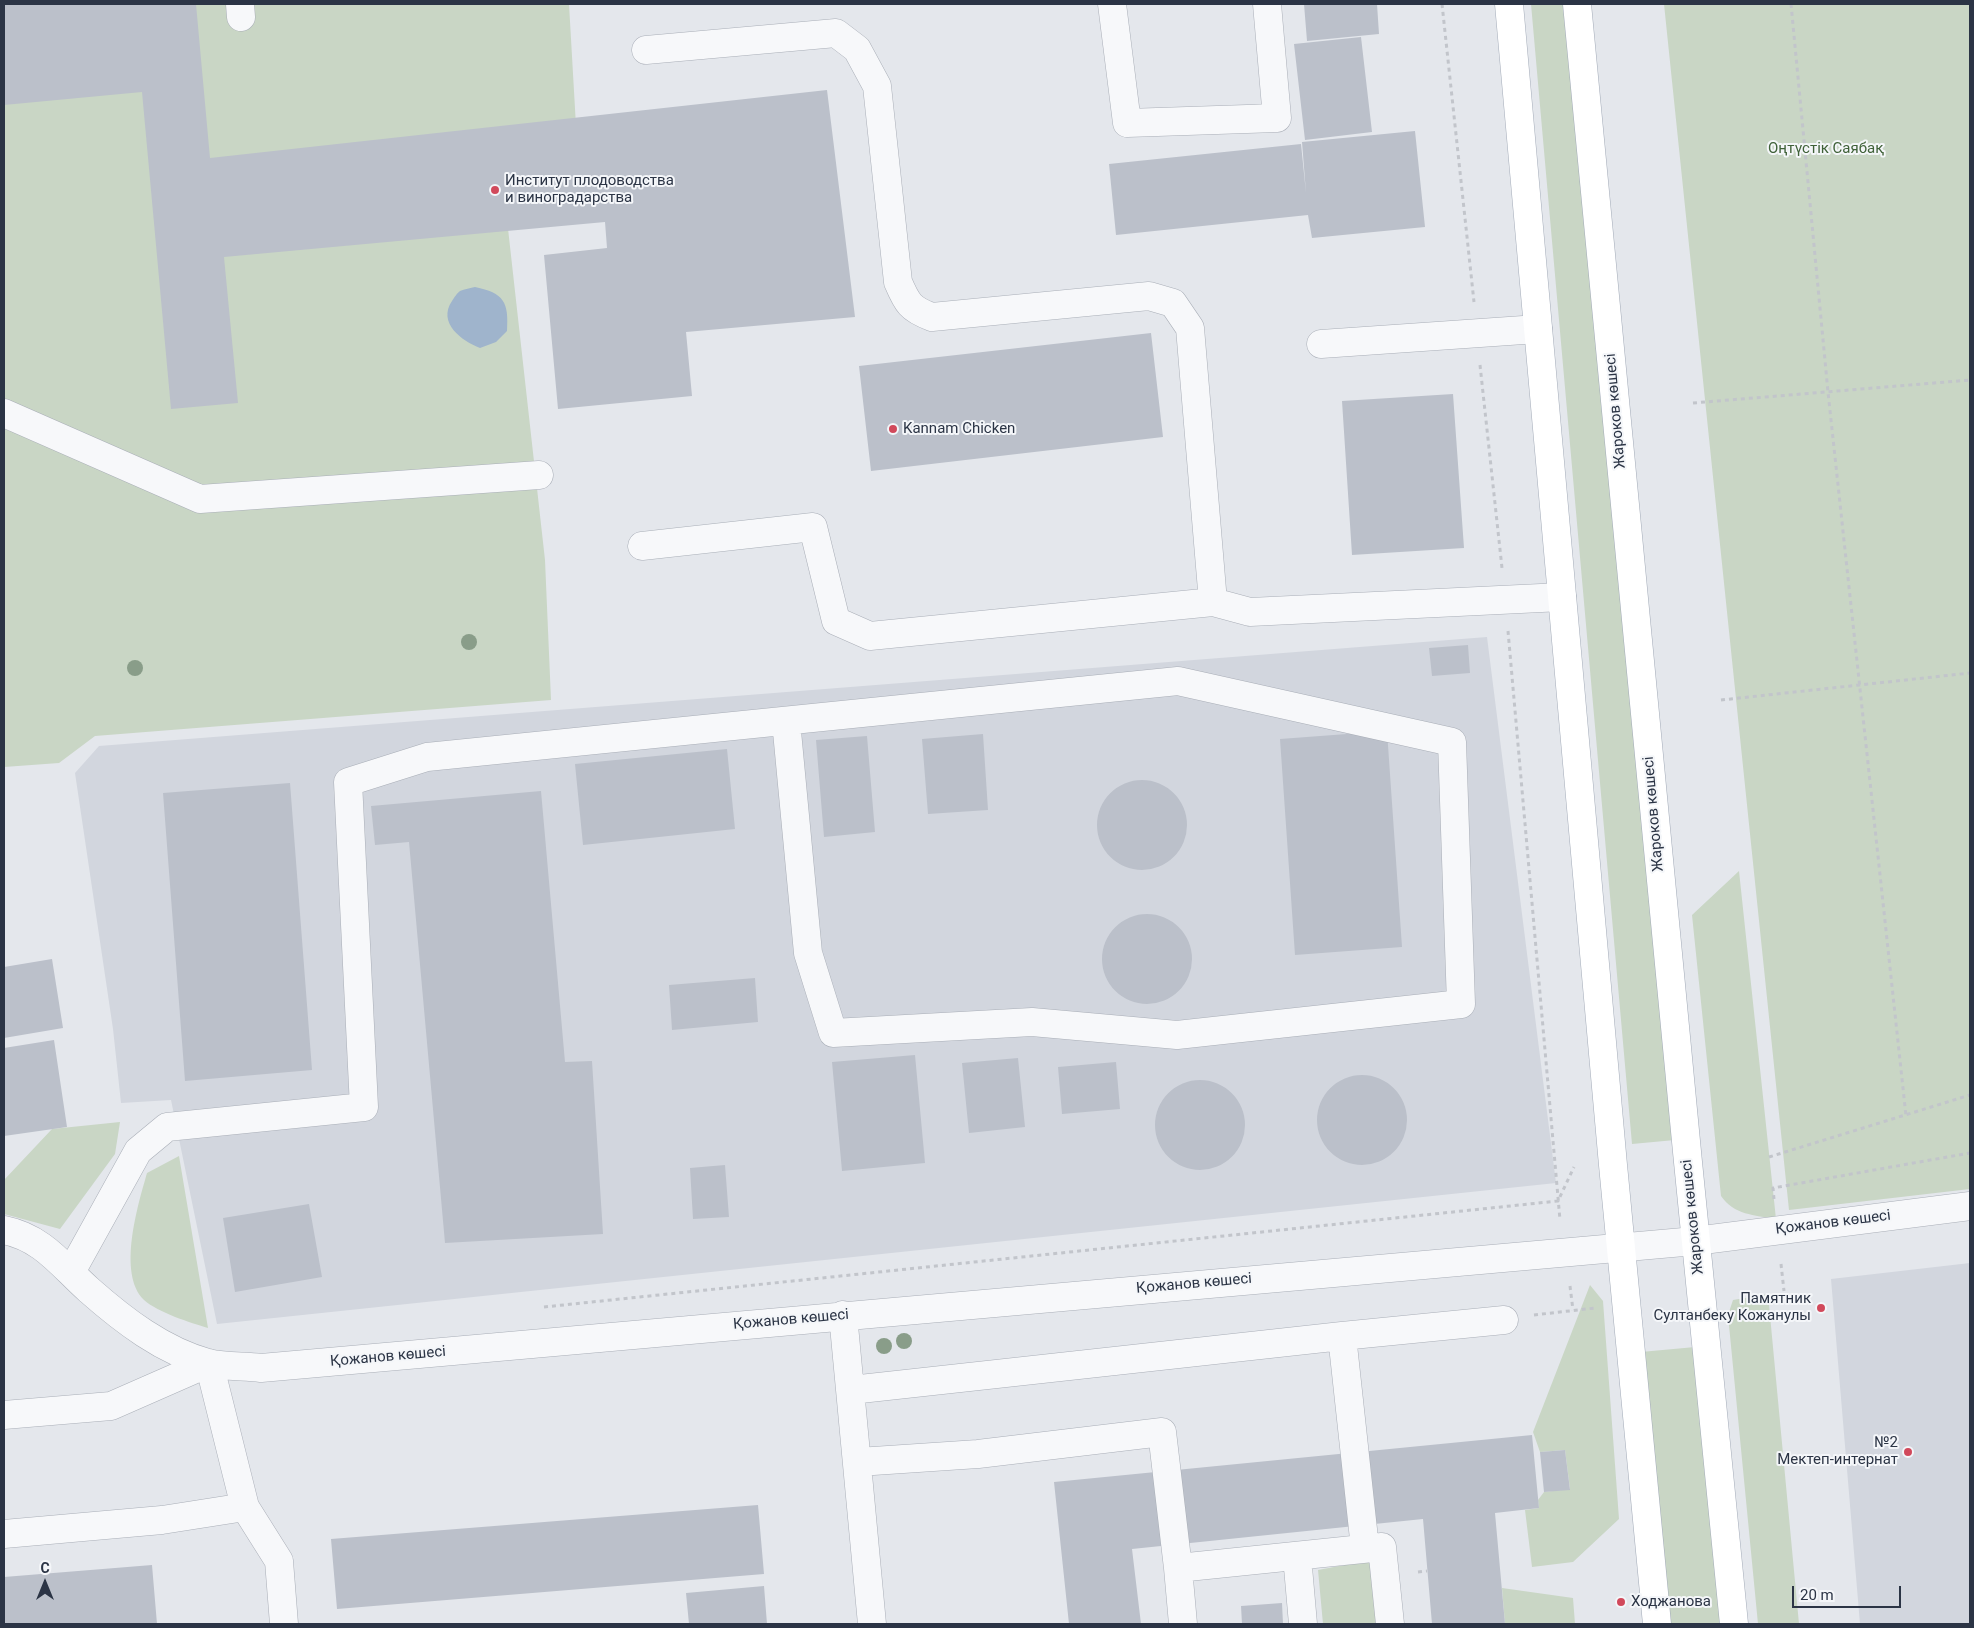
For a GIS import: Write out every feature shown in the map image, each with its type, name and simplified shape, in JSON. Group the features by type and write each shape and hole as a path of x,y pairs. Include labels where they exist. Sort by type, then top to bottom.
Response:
{"main road":[{"path":"1509,4 1620,1247 1657,1624"},
{"name":"Жароков көшесі","path":"1577,4 1734,1624"}],"street":[{"path":"1112,4 1127,123 1277,118 1267,4"},
{"path":"646,50 836,33 857,49 877,86 898,282 905,299 915,310 932,317 1149,296 1173,303 1190,328 1212,602"},
{"path":"1321,344 1538,329"},
{"path":"4,413 200,499 539,475"},
{"path":"642,546 813,527 836,621 870,636 1212,602 1250,612 1562,597"},
{"path":"71,1272 138,1151 167,1127 364,1107 348,782 427,757 1178,681 1452,742 1461,1004 1177,1035 1032,1022 833,1033 808,953 786,721"},
{"name":"Қожанов көшесі","path":"4,1230 16,1232 46,1248 126,1320 161,1344 209,1363 261,1368 1696,1241 1970,1206"},
{"path":"843,1315 872,1624"},
{"path":"851,1390 1504,1320"},
{"path":"1342,1336 1365,1548"},
{"path":"4,1415 111,1406 209,1363 245,1507 279,1561 284,1624"},
{"path":"858,1462 978,1454 1162,1432 1183,1624"},
{"path":"4,1534 162,1520 245,1507"},
{"path":"1178,1568 1382,1546 1390,1624"},
{"path":"1297,1556 1303,1624"}],"path":[{"path":"1442,4 1505,600 1558,1201 1573,1310"},
{"path":"1791,4 1828,392 1906,1116"},
{"path":"1693,403 1970,380"},
{"path":"1721,700 1970,673"},
{"path":"1769,1157 1970,1095"},
{"path":"1772,1188 1970,1152"},
{"path":"1558,1201 1574,1167"},
{"path":"536,1308 1558,1201"},
{"path":"1780,1258 1784,1291"},
{"path":"1504,1320 1573,1310 1602,1308"}],"shaded area":[{"path":"1487,637 1556,1183 217,1324 171,1100 121,1103 113,1029 75,773 99,746"},
{"name":"№2 Мектеп-интернат","path":"1970,1263 1970,1624 1860,1624 1831,1279"}],"green space":[{"path":"4,4 569,4 576,126 498,139 545,560 551,700 95,736 59,763 4,767"},
{"path":"1531,4 1567,4 1675,1140 1632,1144"},
{"name":"Оңтүстік Саябақ","path":"1664,4 1970,4 1970,1189 1789,1210"},
{"path":"1739,871 1776,1219 1738,1211 1721,1196 1692,915"},
{"path":"120,1122 115,1154 60,1229 4,1214 4,1180 52,1129"},
{"path":"179,1156 208,1328 174,1317 144,1300 136,1288 132,1273 132,1238 147,1173"},
{"path":"1590,1285 1603,1301 1619,1519 1573,1562 1532,1567 1525,1510 1539,1508 1538,1500 1544,1492 1570,1489 1565,1450 1540,1452 1533,1432"},
{"path":"1768,1294 1799,1624 1758,1624 1728,1315 1733,1300"},
{"path":"1706,1346 1734,1624 1657,1624 1630,1353"},
{"path":"1371,1560 1378,1624 1323,1624 1318,1570"},
{"path":"1502,1588 1573,1598 1575,1624 1505,1624"}],"water":[{"path":"475,287 493,292 503,300 507,313 507,331 496,342 480,348 459,336 450,324 448,317 448,309 458,293"}],"building":[{"name":"Институт плодоводства и виноградарства","path":"4,4 196,4 210,158 827,90 855,317 686,332 692,396 558,409 544,255 607,248 605,222 224,257 238,403 171,409 142,92 4,105"},
{"path":"1304,4 1377,4 1379,34 1307,41"},
{"path":"1361,37 1372,132 1305,140 1294,44"},
{"path":"1415,131 1425,227 1312,238 1308,215 1116,235 1109,164 1301,144 1306,193 1302,142"},
{"path":"1151,333 1163,437 871,471 859,366"},
{"path":"1453,394 1464,548 1352,555 1342,401"},
{"path":"1468,645 1470,673 1432,676 1429,648"},
{"path":"1387,731 1402,947 1295,955 1280,739"},
{"path":"983,734 988,810 928,814 922,739"},
{"path":"867,736 875,832 824,837 816,740"},
{"path":"727,749 735,829 583,845 575,764"},
{"path":"1142,780 1159,783 1174,793 1184,808 1187,825 1184,842 1174,857 1159,867 1142,870 1125,867 1110,857 1100,842 1097,825 1100,808 1110,793 1125,783"},
{"path":"290,783 312,1070 185,1081 163,793"},
{"path":"541,791 565,1062 592,1061 603,1234 445,1243 409,842 375,845 371,806"},
{"path":"1138,914 1156,914 1172,921 1185,934 1192,950 1192,968 1185,984 1172,997 1156,1004 1138,1004 1122,997 1109,984 1102,968 1102,950 1109,934 1122,921"},
{"path":"52,959 63,1028 4,1038 4,967"},
{"path":"755,978 758,1022 672,1030 669,985"},
{"path":"54,1040 67,1127 4,1136 4,1048"},
{"path":"915,1055 925,1163 842,1171 832,1062"},
{"path":"1018,1058 1025,1127 969,1133 962,1063"},
{"path":"1116,1062 1120,1109 1062,1114 1058,1067"},
{"path":"1353,1075 1371,1075 1387,1082 1400,1095 1407,1111 1407,1129 1400,1145 1387,1158 1371,1165 1353,1165 1337,1158 1324,1145 1317,1129 1317,1111 1324,1095 1337,1082"},
{"path":"1191,1080 1209,1080 1225,1087 1238,1100 1245,1116 1245,1134 1238,1150 1225,1163 1209,1170 1191,1170 1175,1163 1162,1150 1155,1134 1155,1116 1162,1100 1175,1087"},
{"path":"725,1165 729,1217 693,1219 690,1168"},
{"path":"309,1204 322,1277 235,1292 223,1218"},
{"path":"1532,1435 1539,1508 1495,1513 1505,1624 1432,1624 1423,1519 1132,1549 1141,1624 1069,1624 1054,1482"},
{"path":"1565,1450 1570,1490 1544,1492 1540,1452"},
{"path":"758,1505 764,1574 337,1609 331,1539"},
{"path":"152,1565 157,1624 4,1624 4,1577"},
{"path":"764,1586 767,1624 689,1624 686,1593"},
{"path":"1282,1603 1283,1624 1242,1624 1241,1606"}],"place":[{"name":"Институт плодоводства и виноградарства","path":"495,190"},
{"name":"Kannam Chicken","path":"893,429"},
{"name":"Памятник Султанбеку Кожанулы","path":"1821,1308"},
{"name":"№2 Мектеп-интернат","path":"1908,1452"},
{"name":"Ходжанова","path":"1621,1602"}]}
